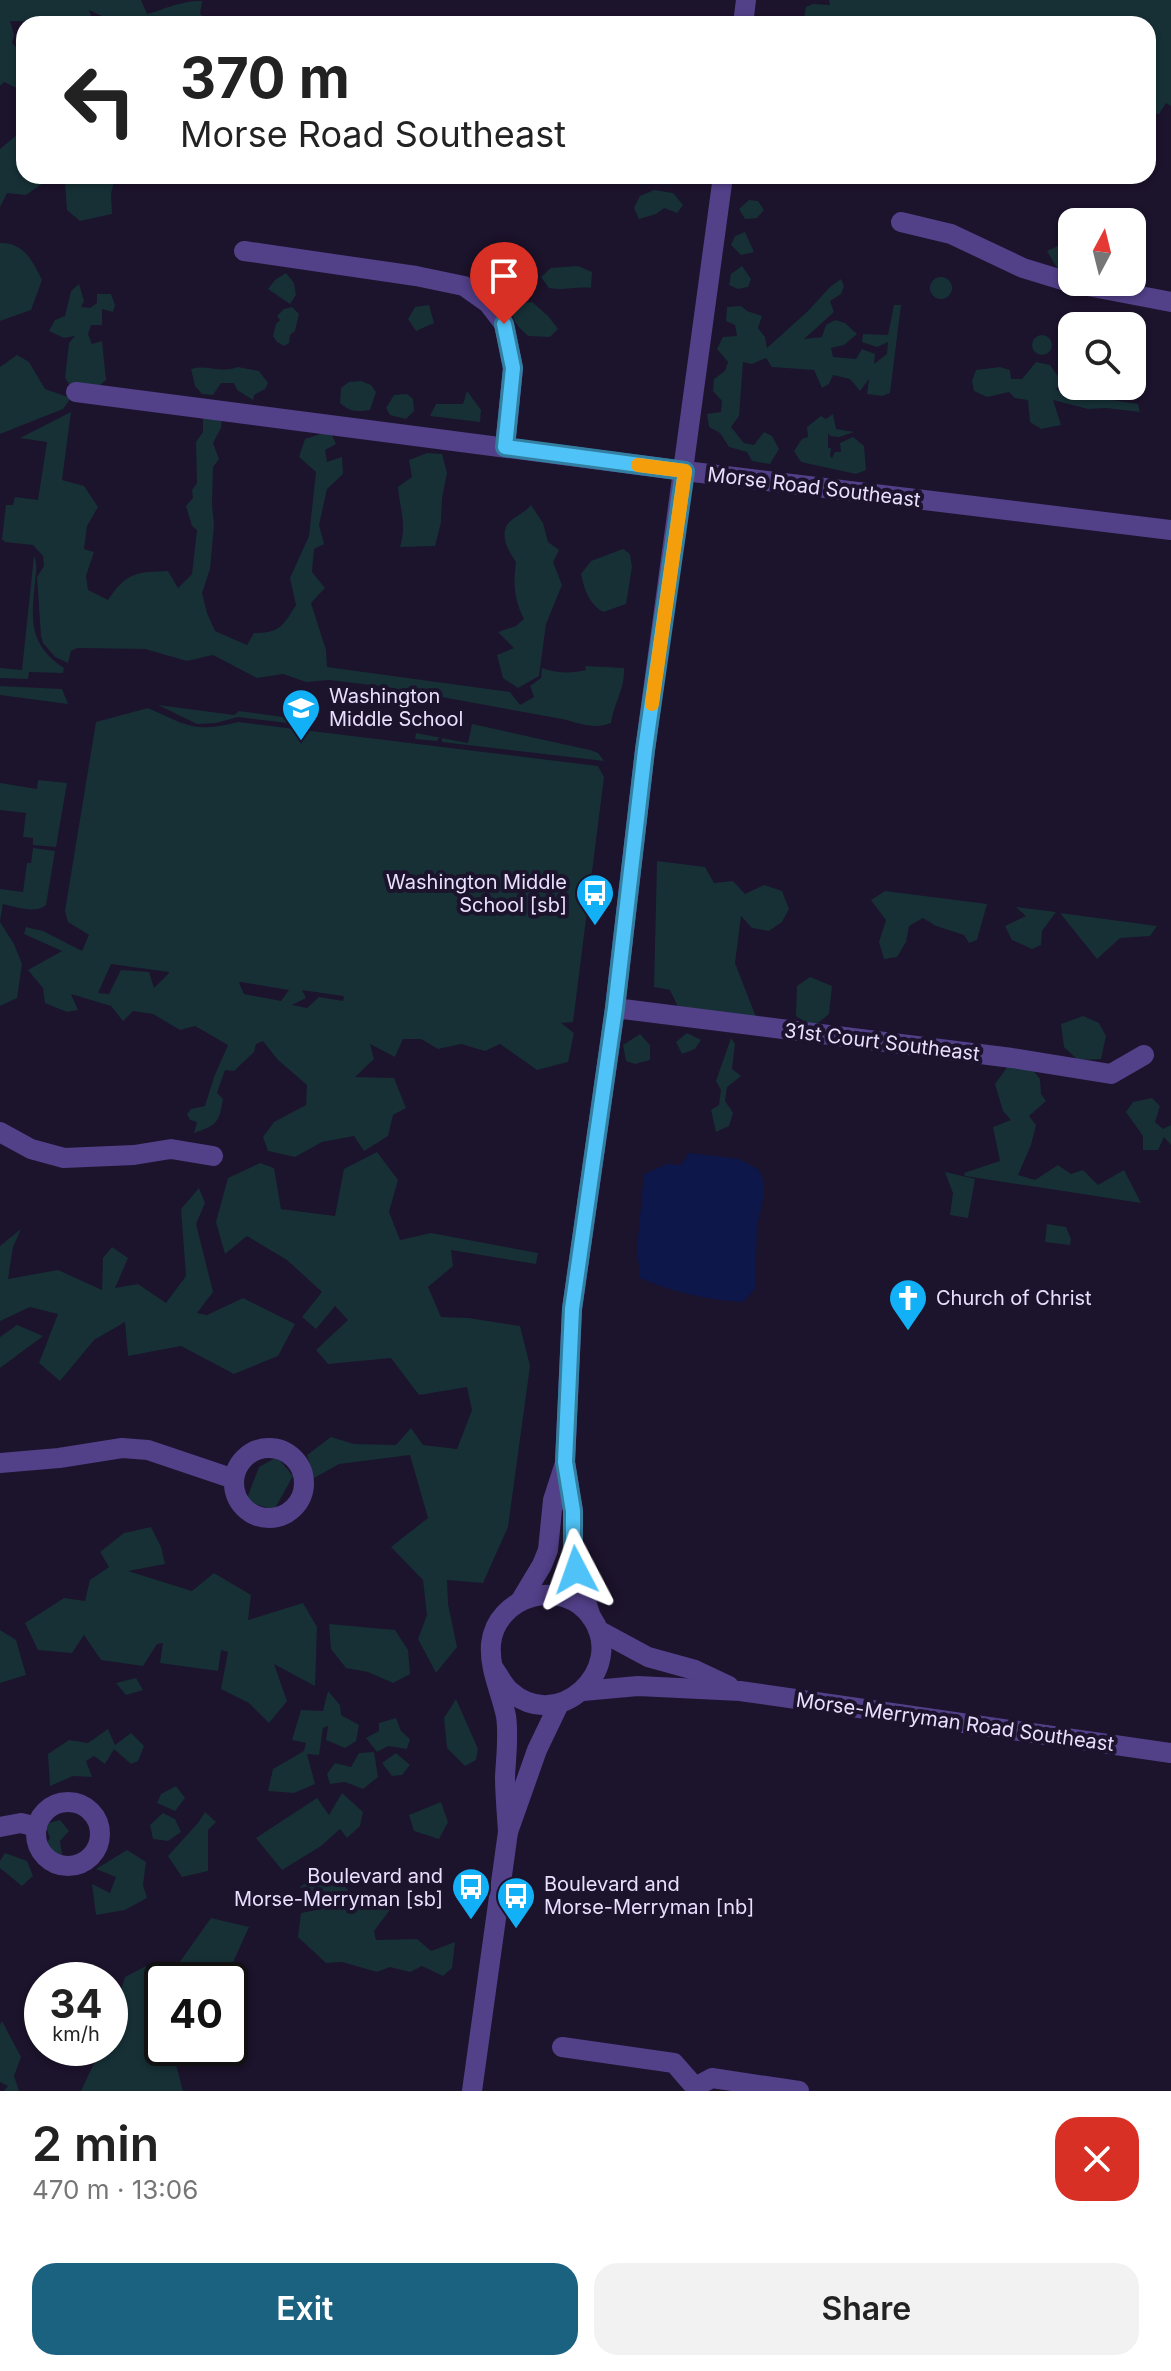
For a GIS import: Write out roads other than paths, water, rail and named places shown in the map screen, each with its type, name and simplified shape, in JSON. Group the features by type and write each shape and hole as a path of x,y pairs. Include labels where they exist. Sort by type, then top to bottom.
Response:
{"street":[{"path":"493,1667 509,1691 520,1698 533,1703 559,1704 583,1691 592,1681 601,1656 595,1623 576,1570 573,1511 565,1462 572,1309 615,1008 645,750 722,184"},
{"path":"901,222 951,234 1023,268 1072,283 1171,302"},
{"path":"244,251 464,286 488,303 504,324 513,368 505,447"},
{"name":"Morse Road Southeast","path":"76,392 1171,530"},
{"name":"31st Court Southeast","path":"615,1008 1010,1058 1111,1074 1144,1055"},
{"path":"0,1132 31,1149 64,1158 134,1155 171,1149 213,1156"},
{"path":"0,1463 122,1448 148,1450 234,1479"},
{"path":"472,2091 508,1832 506,1716 493,1667 491,1643 501,1618 521,1600 542,1565 548,1550 553,1500 565,1462"},
{"path":"521,1600 546,1594 560,1596 572,1601 595,1623"},
{"name":"Morse-Merryman Road Southeast","path":"595,1623 648,1657 695,1670 740,1691"},
{"name":"Morse-Merryman Road Southeast","path":"583,1691 638,1686 740,1691 1171,1753"},
{"path":"508,1832 537,1750 559,1704"},
{"path":"0,1827 21,1823 37,1827"},
{"path":"562,2047 674,2063 694,2089 712,2078 799,2091"}],"place":[{"name":"Washington Middle School","path":"301,742"},
{"name":"Washington Middle School [sb]","path":"595,927"},
{"name":"Church of Christ","path":"908,1332"},
{"name":"Boulevard and Morse-Merryman [sb]","path":"471,1921"},
{"name":"Boulevard and Morse-Merryman [nb]","path":"516,1930"}]}
